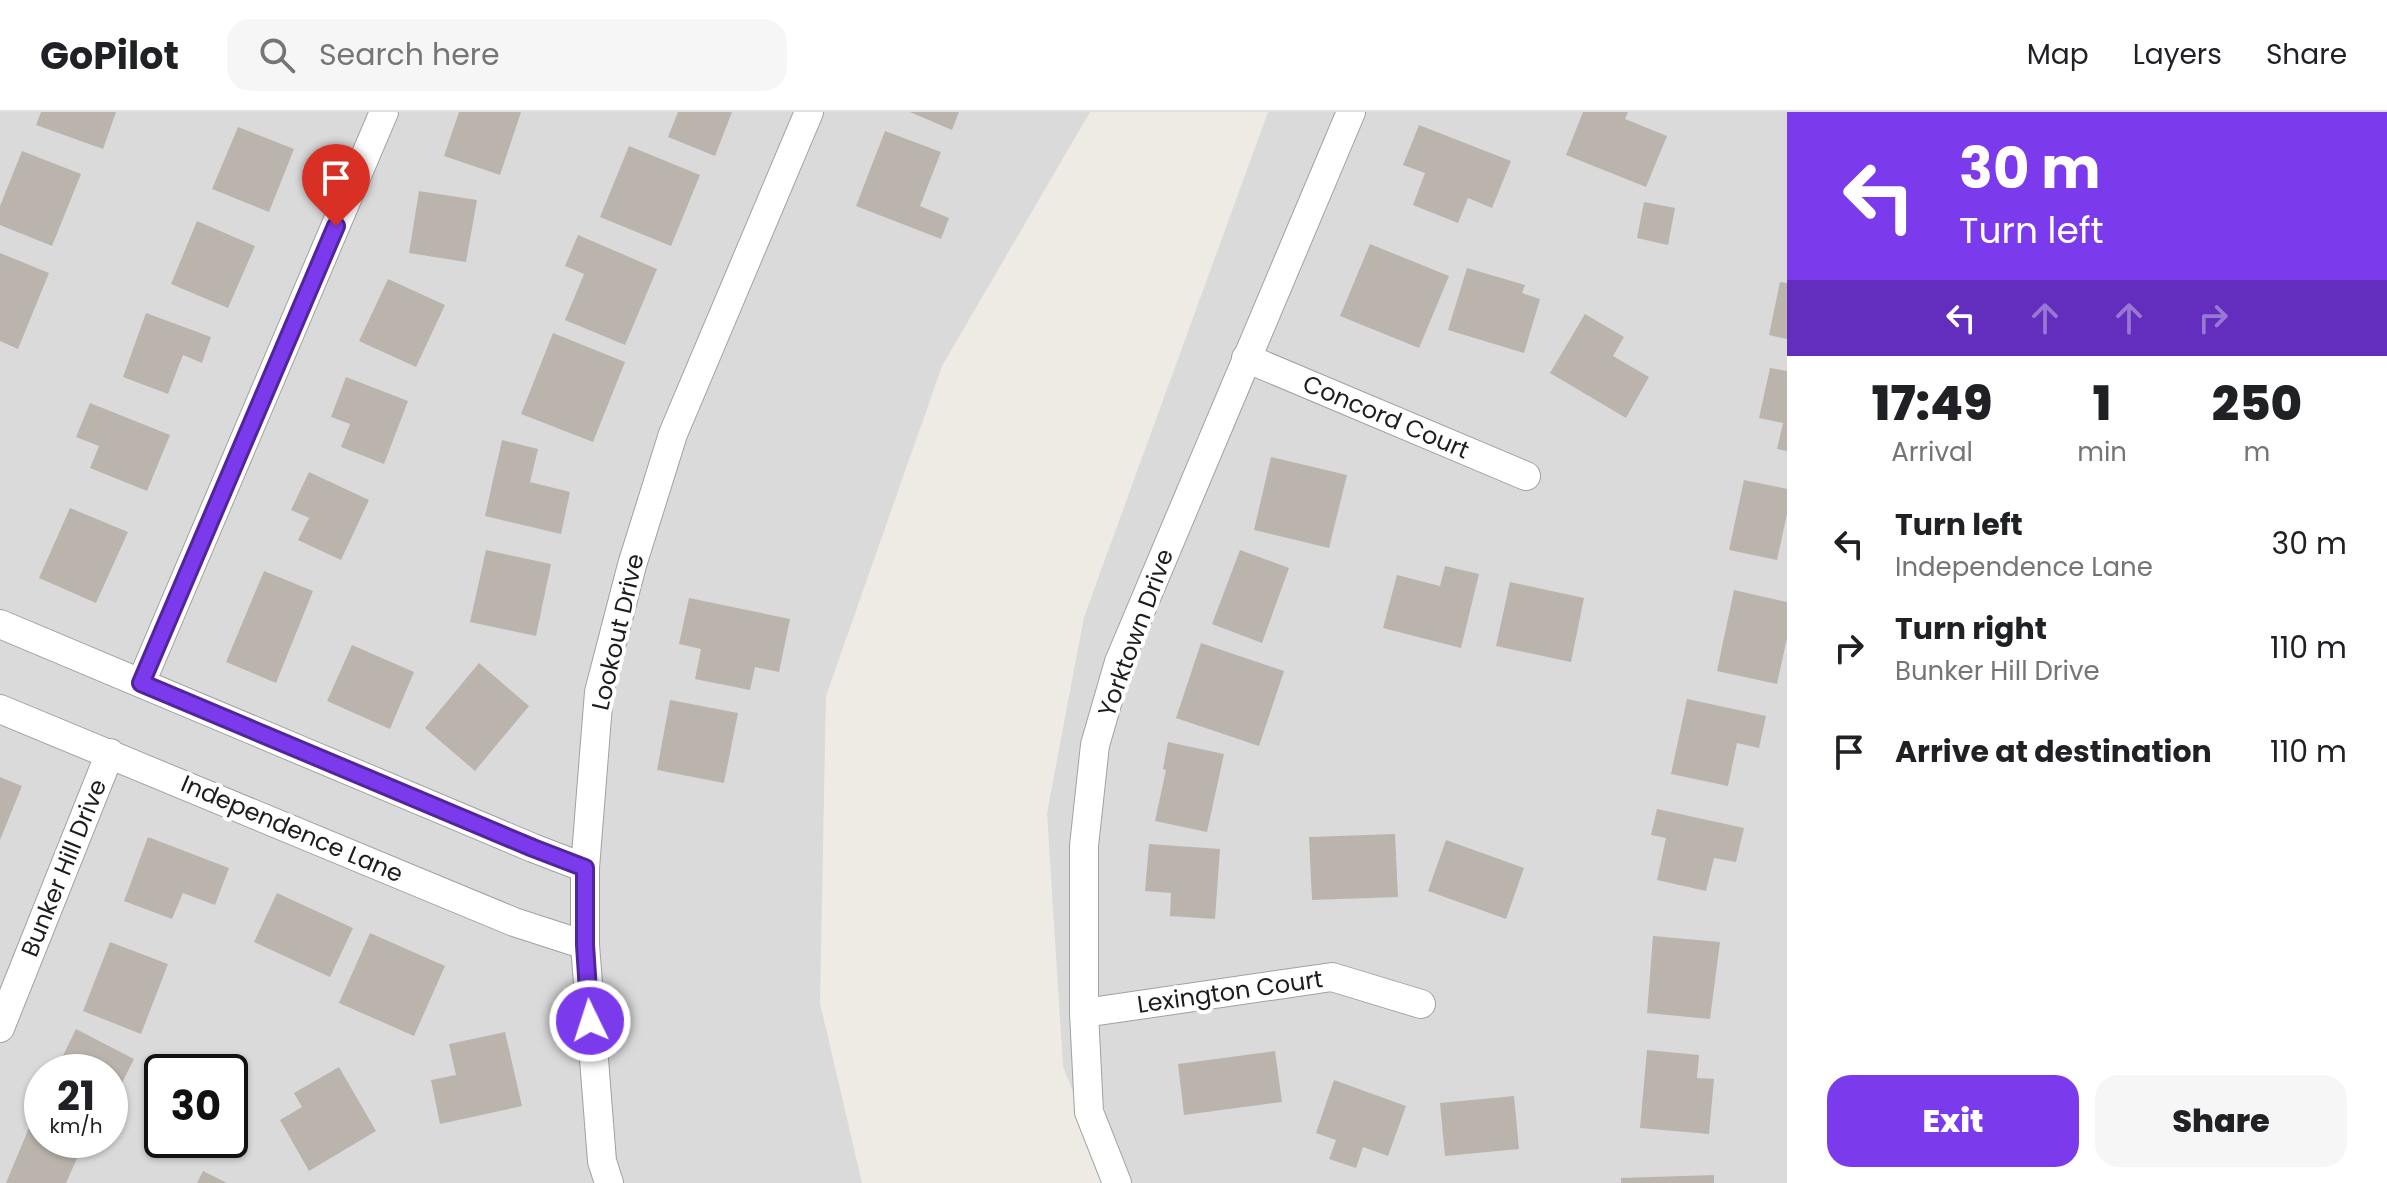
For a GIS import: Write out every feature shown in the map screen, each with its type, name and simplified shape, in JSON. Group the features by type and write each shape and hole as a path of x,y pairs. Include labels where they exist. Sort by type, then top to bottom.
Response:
{"street":[{"path":"141,683 384,112"},
{"name":"Lookout Drive","path":"609,1183 602,1161 585,945 585,868 599,692 632,565 673,434 809,112"},
{"name":"Yorktown Drive","path":"1117,1183 1089,1112 1084,1013 1084,846 1095,745 1119,662 1351,112"},
{"name":"Concord Court","path":"1246,358 1526,476"},
{"path":"0,624 585,868"},
{"name":"Independence Lane","path":"0,709 514,922 585,945"},
{"name":"Bunker Hill Drive","path":"0,1028 110,753"},
{"name":"Lexington Court","path":"1084,1013 1332,977 1421,1004"}],"shaded area":[{"path":"0,112 1090,112 942,366 826,696 820,1003 862,1183 0,1183"},
{"path":"1268,112 1787,112 1787,1183 1107,1183 1063,1066 1047,813 1084,617"}],"building":[{"path":"41,112 116,112 103,149 36,125"},
{"path":"459,112 521,112 500,175 444,156"},
{"path":"678,112 732,112 715,156 668,137"},
{"path":"910,112 959,112 952,130"},
{"path":"1583,112 1628,112 1625,119 1667,136 1646,187 1566,155"},
{"path":"1419,125 1511,161 1492,208 1468,198 1458,223 1413,205 1425,173 1403,165"},
{"path":"238,127 294,149 269,212 212,189"},
{"path":"885,131 941,152 920,206 949,218 941,239 856,206"},
{"path":"629,146 700,175 671,246 600,217"},
{"path":"22,151 81,174 52,246 0,225 0,206"},
{"path":"419,191 477,200 466,262 409,253"},
{"path":"1644,202 1675,208 1668,245 1637,238"},
{"path":"197,221 255,246 228,308 171,284"},
{"path":"578,235 657,269 625,345 565,320 584,274 565,266"},
{"path":"1370,244 1449,276 1419,348 1340,316"},
{"path":"0,253 49,273 18,349 0,341"},
{"path":"1467,268 1525,285 1522,293 1540,299 1524,353 1448,330"},
{"path":"388,279 445,305 416,367 359,341"},
{"path":"1780,282 1787,283 1787,339 1769,335"},
{"path":"146,313 211,337 202,363 183,355 168,394 123,377"},
{"path":"1585,314 1624,337 1613,356 1649,377 1626,418 1550,373"},
{"path":"553,333 625,362 593,442 521,414"},
{"path":"1770,368 1787,371 1787,451 1777,449 1783,423 1759,418"},
{"path":"346,377 408,401 384,464 341,447 350,424 331,417"},
{"path":"90,403 170,435 147,491 90,468 99,446 76,437"},
{"path":"502,440 538,449 530,482 570,492 561,534 485,516"},
{"path":"1271,457 1347,475 1329,548 1254,530"},
{"path":"309,472 369,500 341,560 298,540 309,518 291,510"},
{"path":"1744,480 1787,489 1787,514 1777,560 1729,550"},
{"path":"70,508 128,532 96,603 39,578"},
{"path":"486,550 551,564 536,636 470,622"},
{"path":"1240,550 1289,568 1262,643 1212,624"},
{"path":"1445,566 1479,574 1461,648 1383,628 1397,575 1440,586"},
{"path":"264,571 313,591 276,683 226,662"},
{"path":"1510,582 1584,598 1571,662 1496,646"},
{"path":"1734,590 1787,602 1787,638 1777,684 1717,671"},
{"path":"689,598 790,619 779,672 755,667 750,690 695,679 701,649 679,644"},
{"path":"1201,643 1284,671 1259,746 1176,718"},
{"path":"352,645 414,672 390,729 327,701"},
{"path":"479,663 529,706 475,771 425,728"},
{"path":"1687,699 1766,716 1759,748 1737,743 1728,786 1671,774"},
{"path":"670,700 738,713 724,783 657,770"},
{"path":"1168,742 1224,754 1207,832 1155,821 1166,770 1163,769"},
{"path":"0,777 22,786 0,840"},
{"path":"1657,809 1744,828 1736,862 1714,858 1706,891 1657,880 1666,838 1651,835"},
{"path":"1395,834 1398,897 1312,900 1309,837"},
{"path":"148,837 229,868 215,905 183,893 172,919 124,901"},
{"path":"1446,840 1524,868 1506,919 1428,891"},
{"path":"1149,844 1220,849 1215,919 1170,916 1171,893 1145,891"},
{"path":"277,893 353,928 330,977 254,942"},
{"path":"370,933 445,966 414,1036 339,1003"},
{"path":"1653,936 1720,942 1710,1019 1647,1013"},
{"path":"110,942 168,964 141,1034 83,1011"},
{"path":"76,1029 124,1054 64,1054"},
{"path":"505,1032 522,1106 440,1124 431,1080 456,1075 449,1044"},
{"path":"1647,1050 1699,1055 1697,1078 1714,1079 1709,1134 1640,1128"},
{"path":"1275,1051 1282,1102 1184,1115 1178,1064"},
{"path":"128,1056 134,1059 128,1071"},
{"path":"339,1067 376,1131 309,1171 280,1120 302,1107 294,1093"},
{"path":"1334,1080 1406,1106 1388,1156 1363,1147 1356,1168 1329,1159 1336,1140 1316,1133"},
{"path":"1514,1096 1519,1149 1445,1156 1440,1103"},
{"path":"24,1140 24,1158 77,1158 66,1183 6,1183"},
{"path":"203,1171 227,1183 197,1183"},
{"path":"1714,1175 1714,1183 1621,1183 1621,1178"}],"route":[{"path":"336,226 141,683 585,868 585,945 590,1021"}]}
